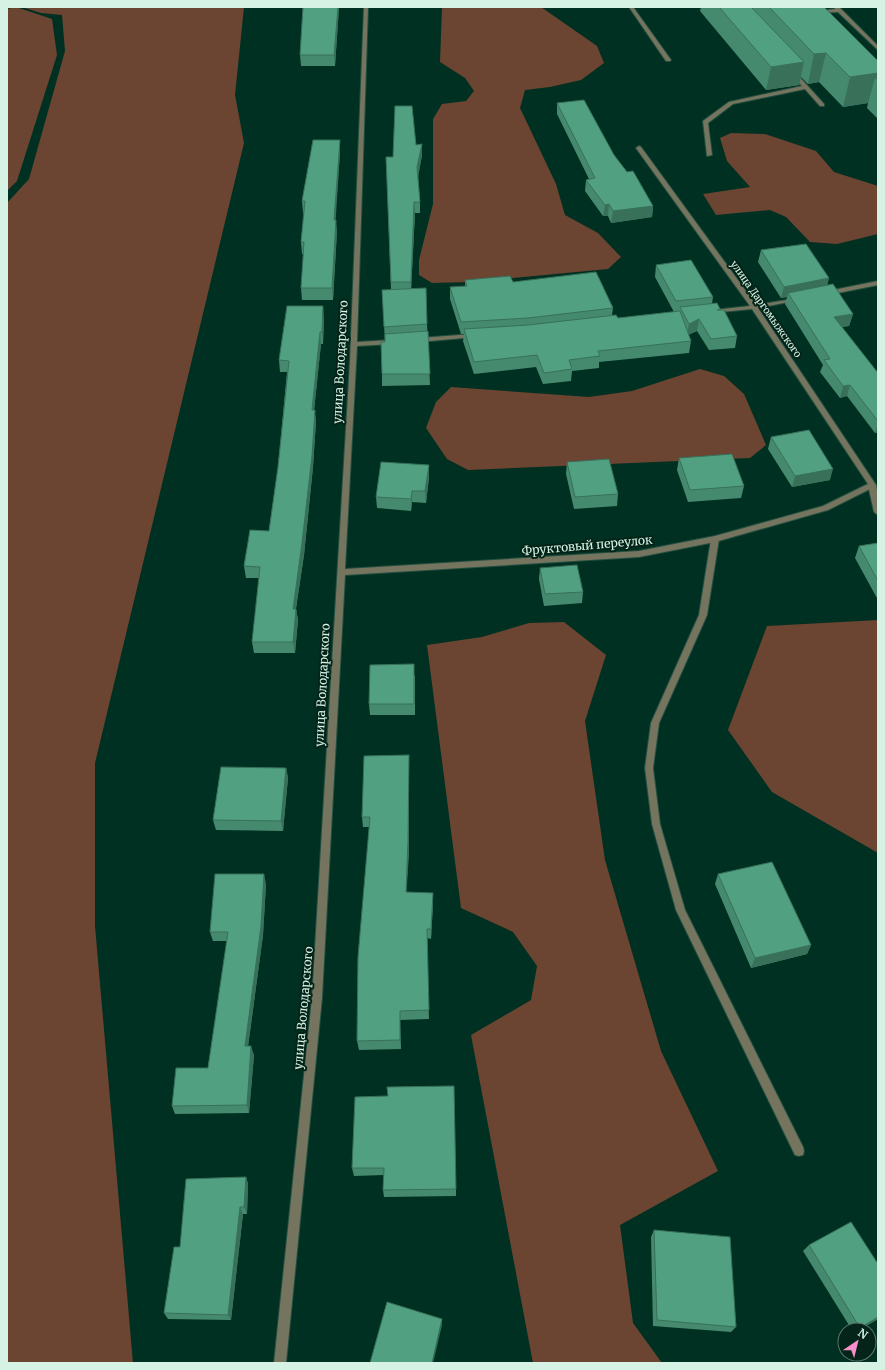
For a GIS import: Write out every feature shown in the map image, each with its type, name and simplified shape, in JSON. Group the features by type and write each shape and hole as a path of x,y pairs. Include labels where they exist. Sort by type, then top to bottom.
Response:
{"street":[{"name":"улица Володарского","path":"280,1363 317,998 353,344 366,7"},
{"path":"631,7 668,60"},
{"path":"809,13 837,9 878,49"},
{"path":"790,70 822,105"},
{"path":"709,155 705,122 731,103 806,86"},
{"name":"улица Даргомыжского","path":"639,148 754,307 875,488"},
{"path":"824,294 878,283"},
{"path":"707,312 754,307 801,298"},
{"path":"409,341 480,336"},
{"path":"353,344 401,341"},
{"path":"875,488 878,512"},
{"name":"Фруктовый переулок","path":"341,572 639,554 715,539 824,508 875,488"},
{"path":"715,539 703,615 655,723 649,768 656,824 681,910 799,1151"}],"shaded area":[{"path":"16,7 52,19 57,55 17,181 7,191 7,9"},
{"path":"25,7 244,7 235,95 244,143 95,763 95,926 133,1363 7,1363 7,203 29,179 65,51 62,15 41,13"},
{"path":"442,7 541,7 597,46 604,63 581,80 550,87 525,90 520,108 556,184 565,215 598,233 621,257 608,269 472,282 432,283 419,275 419,260 433,204 433,119 442,104 466,101 474,91 465,78 440,62"},
{"path":"731,133 765,134 816,151 834,172 878,186 878,234 837,244 810,242 786,217 770,210 716,215 703,194 750,187 727,161 720,138"},
{"path":"700,369 724,376 744,394 766,445 750,458 468,470 447,459 426,428 436,402 451,387 589,397 632,391"},
{"path":"878,620 878,853 772,792 728,730 767,626"},
{"path":"564,622 606,655 585,721 605,860 661,1051 718,1171 620,1225 633,1323 662,1363 533,1363 471,1035 531,1000 537,966 513,932 461,908 427,645 482,637 529,623"}],"building":[{"path":"303,7 338,7 334,55 300,55"},
{"path":"719,7 751,7 804,62 771,67"},
{"path":"769,7 824,7 878,61 878,73 850,77 826,53 814,54"},
{"path":"584,100 614,155 627,172 633,171 653,206 613,211 609,204 605,205 586,180 595,178 557,103"},
{"path":"395,106 412,106 416,145 422,144 417,167 420,202 414,202 411,282 391,282 386,157 393,157"},
{"path":"313,140 340,140 334,220 336,220 332,288 301,288 304,242 301,242 305,201 302,201"},
{"path":"806,244 829,278 784,287 761,250"},
{"path":"691,260 713,297 676,301 656,265"},
{"path":"596,272 613,308 528,318 461,322 450,287 467,286 465,280 510,276 513,282"},
{"path":"833,284 853,314 834,317 878,373 878,421 850,385 843,386 824,360 830,359 788,293"},
{"path":"426,288 427,324 384,327 382,290"},
{"path":"717,303 720,309 717,310 724,310 737,336 711,339 699,319 689,324 680,307"},
{"path":"287,306 323,306 322,332 320,332 312,410 315,410 312,456 293,609 296,609 293,642 252,642 260,567 244,566 250,530 269,531 278,467 289,361 279,360"},
{"path":"680,311 691,341 598,351 600,356 569,360 572,369 544,373 537,355 474,362 464,329 528,325 616,315 618,318"},
{"path":"428,331 430,374 382,374 381,342 385,342 385,334"},
{"path":"809,430 833,469 795,476 771,437"},
{"path":"732,454 744,486 690,490 679,458"},
{"path":"609,459 618,494 575,497 567,462"},
{"path":"381,462 429,465 425,491 412,491 411,499 376,497"},
{"path":"878,543 878,581 859,546"},
{"path":"577,565 583,592 545,594 540,568"},
{"path":"414,664 414,704 369,704 370,665"},
{"path":"409,755 406,892 433,893 431,929 427,929 429,1010 400,1011 400,1040 357,1041 358,957 370,817 362,817 364,756"},
{"path":"221,767 286,768 281,821 213,820"},
{"path":"772,862 811,945 755,958 718,874"},
{"path":"215,874 264,874 261,926 245,1046 251,1046 247,1105 172,1106 176,1068 208,1068 228,932 210,932"},
{"path":"454,1086 456,1189 383,1190 384,1168 352,1168 355,1097 388,1096 387,1087"},
{"path":"246,1177 244,1207 240,1207 228,1315 164,1313 174,1247 180,1247 186,1179"},
{"path":"851,1222 878,1264 878,1317 870,1322 856,1322 809,1245"},
{"path":"654,1230 730,1237 736,1327 657,1320"},
{"path":"387,1302 442,1319 432,1363 370,1363"}]}
